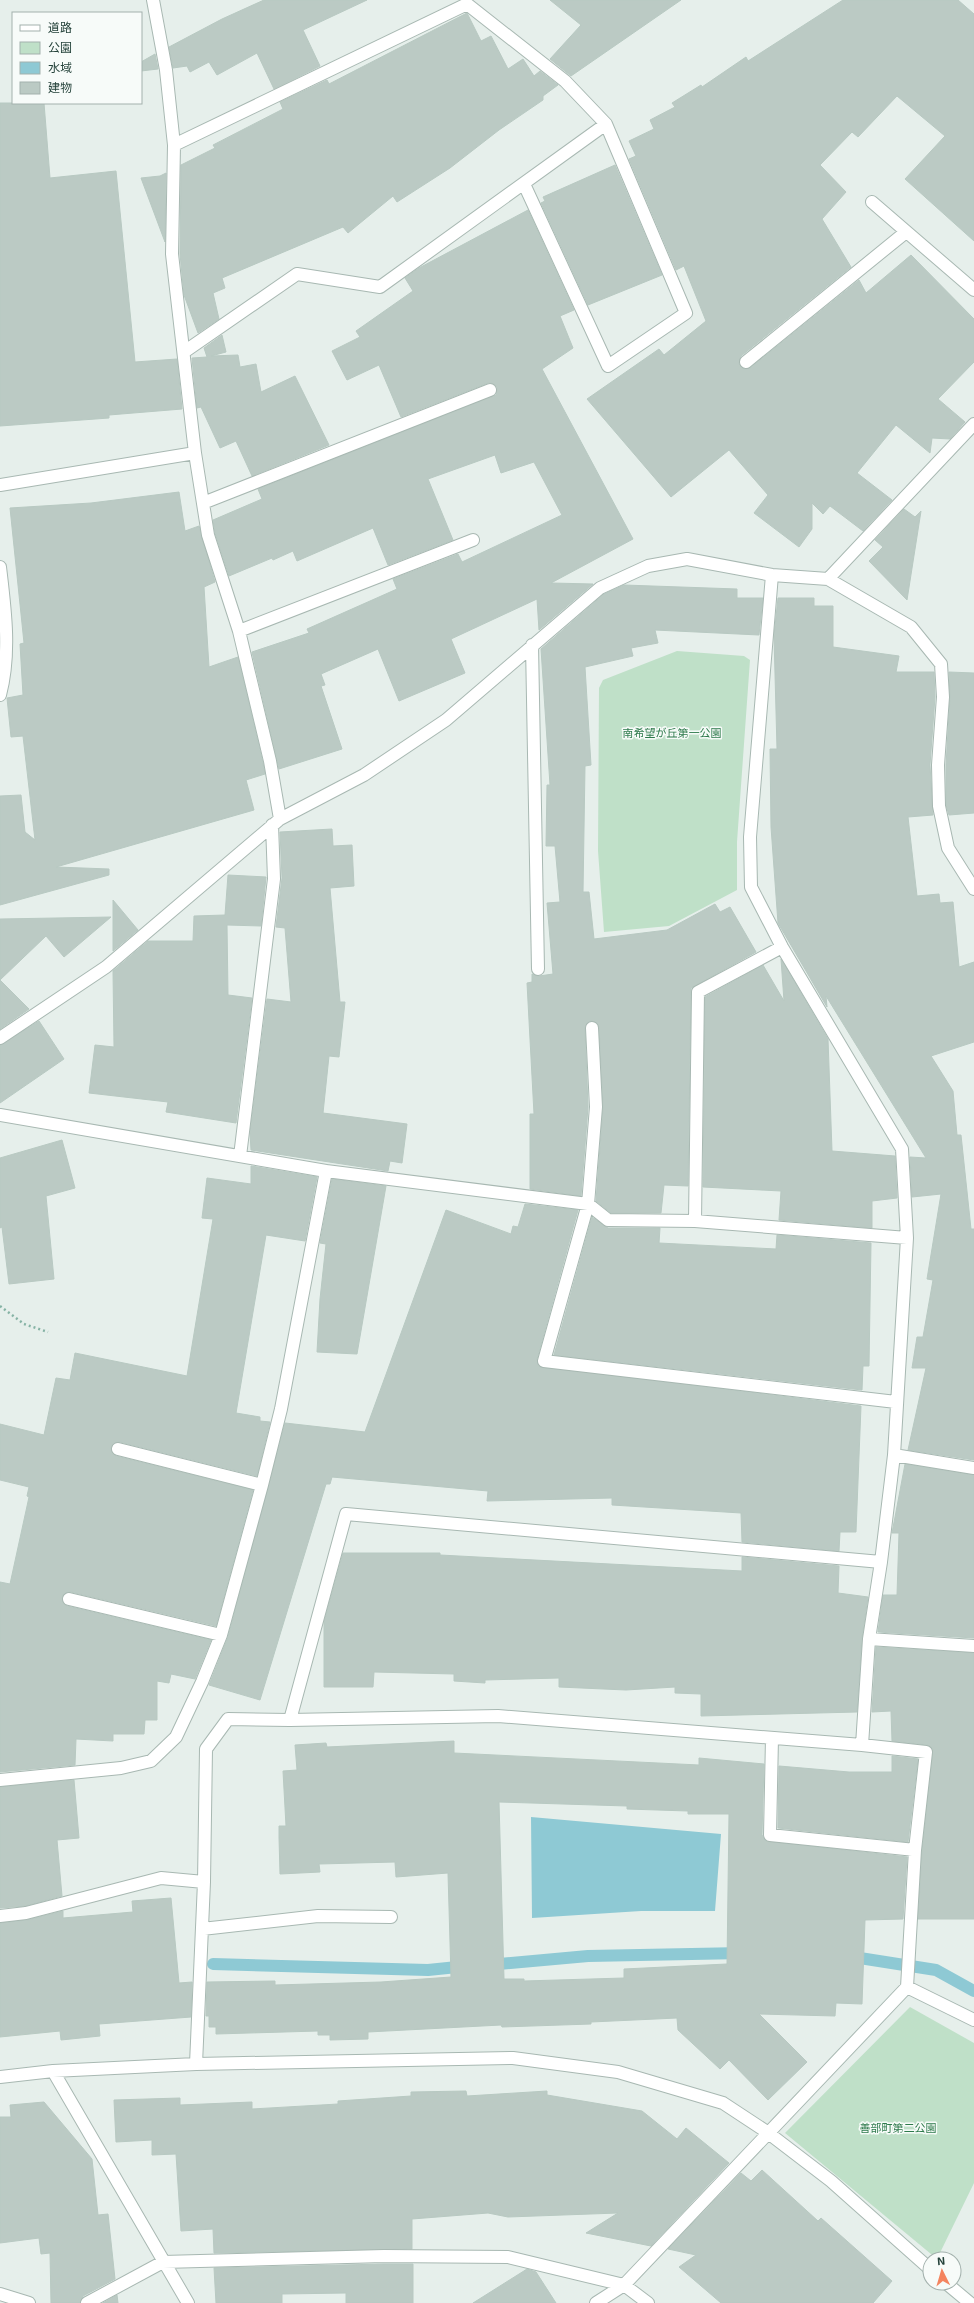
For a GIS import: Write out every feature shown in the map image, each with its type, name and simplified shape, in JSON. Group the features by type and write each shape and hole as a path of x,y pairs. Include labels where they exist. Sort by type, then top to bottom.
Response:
{"street":[{"path":"153,0 166,70 174,145 172,254 195,453 208,535 239,632 270,761 276,822 274,879 240,1156"},
{"path":"174,145 467,4 565,81 606,124 686,313 608,366 524,184"},
{"path":"184,352 297,274 380,287 606,124"},
{"path":"872,202 906,232 972,283"},
{"path":"746,362 906,232"},
{"path":"203,502 490,390"},
{"path":"828,579 974,424"},
{"path":"0,484 195,453"},
{"path":"239,632 473,540"},
{"path":"0,1038 106,967 276,822 364,775 446,720 600,588 648,566 688,559 772,575 828,579 911,627 941,664 943,698 938,765 939,806 948,848 971,875 974,889"},
{"path":"0,567 6,613 6,673 0,695"},
{"path":"772,575 750,838 751,887 782,948 902,1149 907,1238 894,1455 881,1562 869,1639 862,1745"},
{"path":"532,645 538,969"},
{"path":"695,1221 698,992 782,948"},
{"path":"592,1028 596,1107 588,1204 544,1361 896,1402"},
{"path":"0,1114 326,1171 588,1204 608,1220 695,1221 907,1238"},
{"path":"0,1780 121,1768 151,1761 176,1737 202,1682 221,1635 262,1485 281,1409 326,1171"},
{"path":"118,1449 262,1485"},
{"path":"894,1455 974,1468"},
{"path":"290,1720 346,1514 881,1562"},
{"path":"69,1598 221,1635"},
{"path":"869,1639 974,1646"},
{"path":"196,2064 204,1882 206,1749 228,1719 290,1720 498,1716 862,1745 926,1752 915,1850 907,1987 767,2132 624,2285 596,2303"},
{"path":"772,1738 770,1835 915,1850"},
{"path":"0,1916 26,1913 161,1878 204,1882"},
{"path":"202,1929 318,1916 391,1917"},
{"path":"907,1987 974,2020"},
{"path":"0,2077 53,2071 196,2064 513,2058 618,2072 723,2103 767,2132 831,2181 922,2262"},
{"path":"53,2071 188,2303"},
{"path":"87,2303 163,2262 384,2256 508,2257 624,2285 648,2303"},
{"path":"956,2291 970,2303"},
{"path":"0,2294 30,2303"}],"path":[{"path":"0,1306 24,1324 48,1332"}],"green space":[{"name":"南希望が丘第一公園","path":"677,651 744,656 750,660 737,842 737,890 669,926 604,932 598,851 599,688 603,680"},
{"name":"善部町第二公園","path":"910,2007 974,2043 974,2183 941,2251 927,2251 785,2133"}],"water":[{"path":"531,1817 721,1834 715,1911 641,1911 532,1918"}],"building":[{"path":"264,0 367,0 303,30 320,66 274,89 257,53 217,75 209,62 190,72 187,66 173,68 169,47 222,19"},
{"path":"550,0 681,0 571,76 550,59 581,25"},
{"path":"843,0 958,0 974,14 974,241 905,179 945,136 897,96 858,137 852,132 820,165 846,192 822,219 851,267 741,356 739,364 744,369 750,368 859,280 866,293 911,255 974,319 974,362 938,399 965,422 950,439 932,438 930,453 896,425 857,473 892,500 863,531 830,506 823,514 812,503 812,529 799,547 754,513 768,495 729,450 671,497 587,399 659,349 664,355 706,321 684,266 676,270 629,159 636,156 629,141 654,129 650,120 675,107 672,103 701,85 702,87 746,57 748,61"},
{"path":"467,13 481,41 491,36 508,69 523,59 534,76 540,71 558,85 543,96 543,100 499,130 450,168 397,202 393,196 348,233 343,227 222,278 225,288 213,293 219,319 198,333 184,295 180,254 181,165 215,148 213,145 283,109 280,102 327,80 329,84"},
{"path":"155,54 158,69 142,71 142,61"},
{"path":"0,103 44,104 50,178 116,171 135,362 177,359 182,409 109,415 109,418 0,426"},
{"path":"615,165 662,275 588,305 541,203 545,201 543,197"},
{"path":"166,173 165,242 141,178 160,176"},
{"path":"528,210 574,310 560,316 573,348 542,369 633,539 551,583 593,584 539,630 537,599 451,639 465,673 399,701 378,649 321,674 325,685 321,686 342,749 279,769 252,652 309,633 307,629 397,589 393,579 458,554 462,562 562,515 534,462 501,473 495,455 428,479 453,540 388,565 373,528 297,561 293,551 229,576 215,533 213,520 262,499 258,489 496,395 497,387 491,383 488,383 401,417 379,365 347,380 332,351 360,337 356,331 413,291 405,278 419,268"},
{"path":"222,335 226,352 211,356 238,355 240,367 256,364 261,392 295,376 329,445 252,476 236,441 220,448 201,407 197,408 192,358 207,357 204,348"},
{"path":"179,492 185,531 199,526 215,582 204,587 209,667 238,657 263,763 265,774 246,780 254,810 56,867 109,869 109,875 0,905 0,796 21,795 25,832 35,840 23,736 11,737 7,698 23,695 20,644 24,643 10,508 91,503"},
{"path":"904,509 915,517 921,511 907,600 869,561 883,547 875,540"},
{"path":"624,585 737,589 737,598 763,598 759,635 655,630 658,643 631,648 633,656 585,667 591,765 585,766 583,892 589,892 594,939 667,930 715,904 720,912 730,907 756,952 691,988 688,1186 664,1185 661,1213 611,1213 596,1201 603,1107 599,1028 598,1024 592,1021 588,1022 585,1028 588,1107 581,1196 530,1189 530,1114 534,1114 527,983 532,982 532,974 539,976 553,974 547,903 560,902 555,846 546,846 547,785 550,785 541,649 604,594"},
{"path":"778,598 814,598 814,606 833,606 833,647 899,656 896,672 934,672 935,697 930,765 933,815 908,817 917,896 939,894 940,903 953,902 959,967 974,962 974,1042 931,1056 953,1091 957,1135 961,1135 971,1229 974,1229 974,1460 908,1450 926,1368 912,1368 917,1337 923,1337 933,1280 927,1279 941,1194 912,1197 910,1157 926,1158 826,996 827,1007 778,923 771,827 770,749 777,749 774,636"},
{"path":"949,672 974,673 974,813 949,815 946,805 946,765 950,698"},
{"path":"332,829 333,846 352,845 354,886 330,888 340,1002 345,1002 339,1057 329,1056 323,1113 407,1124 402,1163 390,1161 388,1171 251,1150 250,1133 267,999 291,1002 285,928 276,927 282,878 280,832"},
{"path":"228,875 266,877 261,926 227,925 228,995 252,998 236,1123 166,1112 168,1102 89,1093 95,1045 114,1047 113,971 148,941 193,941 194,916 225,915"},
{"path":"113,900 138,930 113,951"},
{"path":"111,917 64,957 46,936 0,980 0,919"},
{"path":"781,959 828,1039 832,1151 895,1156 897,1198 872,1201 872,1228 779,1220 781,1191 703,1187 705,997 763,965 784,1001"},
{"path":"0,980 29,1009 0,1029"},
{"path":"39,1021 64,1059 0,1103 0,1045"},
{"path":"62,1140 75,1188 46,1196 54,1279 9,1284 2,1227 0,1228 0,1158"},
{"path":"251,1166 317,1177 305,1241 266,1235 236,1413 260,1417 260,1421 270,1422 257,1476 120,1442 113,1444 111,1448 113,1454 116,1456 253,1490 216,1626 71,1592 64,1594 62,1598 64,1604 67,1606 211,1640 195,1679 171,1674 169,1683 157,1681 157,1720 145,1720 144,1734 113,1734 113,1741 76,1739 75,1765 0,1772 0,1582 10,1584 29,1497 27,1496 29,1487 0,1480 0,1424 44,1435 56,1378 70,1380 75,1353 187,1376 213,1219 202,1218 207,1178 251,1184"},
{"path":"332,1179 386,1186 357,1354 317,1352 320,1299 326,1244 320,1243"},
{"path":"525,1204 578,1210 537,1359 539,1366 861,1406 856,1532 840,1532 839,1551 742,1542 741,1513 612,1505 612,1498 487,1501 488,1491 332,1477 330,1484 326,1484 260,1700 209,1685 228,1637 285,1423 365,1432 446,1210 511,1234 513,1226 518,1227"},
{"path":"592,1217 608,1228 660,1228 659,1243 776,1249 777,1235 871,1243 869,1366 863,1366 862,1390 554,1355"},
{"path":"905,1464 974,1475 974,1638 878,1632 883,1595 897,1595 899,1533 892,1533"},
{"path":"343,1553 440,1553 440,1555 742,1571 742,1557 839,1566 838,1593 868,1597 862,1638 857,1712 701,1716 701,1694 675,1693 675,1687 626,1690 559,1687 559,1678 485,1680 485,1683 454,1681 454,1674 374,1672 373,1687 324,1687 324,1622"},
{"path":"876,1647 974,1653 974,1919 918,1919 922,1851 933,1749 927,1745 892,1741 891,1711 872,1712"},
{"path":"454,1741 454,1753 699,1765 699,1758 764,1764 762,1835 766,1841 907,1857 903,1919 865,1920 862,2004 836,2003 835,2016 759,2014 807,2062 768,2100 729,2060 720,2069 678,2030 677,2018 591,2022 591,2024 502,2027 501,2025 368,2032 368,2039 330,2040 330,2035 318,2035 318,2031 216,2034 216,2027 209,2027 209,2016 206,2016 207,1982 275,1981 275,1985 381,1982 451,1977 448,1873 396,1877 395,1862 319,1864 320,1872 280,1874 279,1826 286,1826 283,1771 297,1770 295,1745 326,1743 327,1747","holes":["499,1802 627,1806 627,1809 688,1811 688,1814 729,1814 727,1964 624,1969 624,1978 524,1981 524,1979 504,1979"]},
{"path":"892,1756 918,1759 908,1842 778,1828 779,1766 849,1772 892,1772"},
{"path":"74,1780 79,1838 57,1840 62,1896 25,1906 0,1908 0,1787"},
{"path":"171,1898 179,1983 192,1982 191,2017 99,2024 100,2036 61,2040 60,2031 0,2037 0,1923 27,1920 63,1911 63,1918 133,1912 132,1901"},
{"path":"466,2091 467,2096 547,2091 547,2095 642,2111 677,2139 686,2128 729,2163 651,2246 586,2233 618,2213 508,2217 488,2213 412,2219 412,2249 214,2253 213,2229 181,2231 176,2154 152,2155 152,2140 116,2142 114,2100 180,2098 180,2105 252,2102 252,2109 338,2104 338,2101 411,2096 411,2092"},
{"path":"44,2102 92,2159 98,2215 108,2214 115,2279 83,2296 80,2303 51,2303 50,2253 41,2254 39,2238 0,2243 0,2117 11,2117 10,2105"},
{"path":"762,2170 818,2221 821,2218 892,2281 873,2303 721,2303 679,2267 696,2255 668,2249 741,2173 751,2181"},
{"path":"413,2264 413,2303 346,2303 346,2293 282,2294 282,2303 216,2303 214,2268"},
{"path":"527,2269 536,2272 556,2303 473,2303"},
{"path":"117,2295 118,2303 103,2303"}],"waterway":[{"path":"488,1965 588,1956 743,1953"},
{"path":"847,1956 936,1970 974,1991"},
{"path":"213,1964 428,1970 467,1966"}]}
